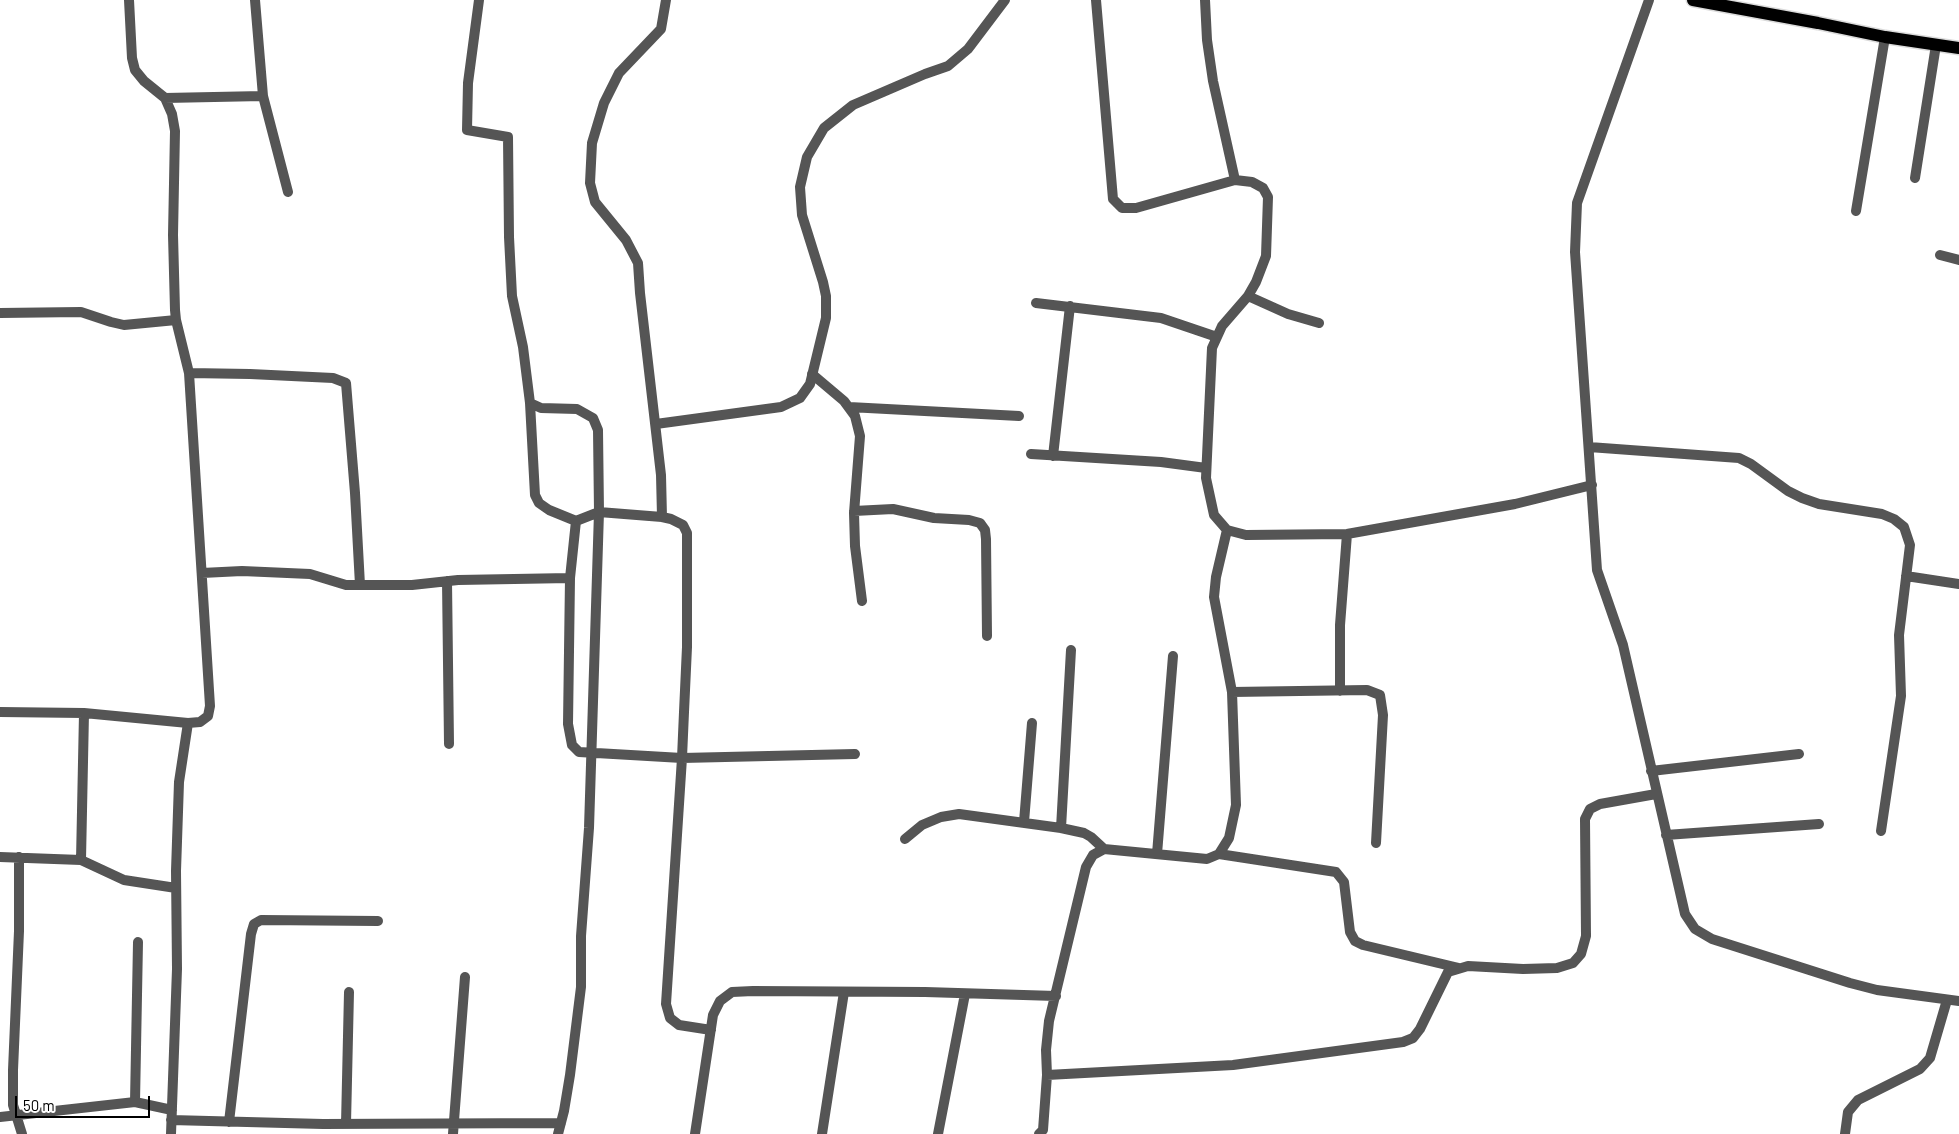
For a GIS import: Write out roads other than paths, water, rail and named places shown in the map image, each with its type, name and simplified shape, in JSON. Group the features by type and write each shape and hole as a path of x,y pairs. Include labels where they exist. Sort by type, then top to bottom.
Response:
{"main road":[{"path":"1693,0 1885,37 1959,48"}],"street":[{"path":"0,712 84,713 188,723 200,722 208,716 210,706 189,373 183,342 176,320 173,235 176,132 172,114 165,98 144,82 135,70 132,58 129,0"},
{"path":"255,0 263,96 288,192"},
{"path":"480,0 468,83 467,130 508,137 512,296 523,347 530,403 535,495 539,503 549,510 563,514 576,521 599,512 662,517 683,525 687,533 687,647 682,758 666,1004 670,1018 679,1025 711,1030"},
{"path":"662,517 661,475 638,263 626,240 595,202 590,183 592,143 604,103 619,73 661,30 666,0"},
{"path":"656,424 782,407 800,398 810,384 826,318 826,296 802,215 800,188 807,157 824,128 853,106 948,66 968,49 1006,0"},
{"path":"1096,0 1114,199 1122,208 1136,208 1235,180 1252,182 1263,188 1268,197 1266,256 1256,282 1248,296 1222,326 1212,348 1209,375 1206,478 1214,516 1228,530 1246,535 1347,534 1515,504 1592,485"},
{"path":"1205,0 1206,40 1235,180"},
{"path":"1649,0 1577,203 1575,252 1597,570 1623,645 1685,914 1695,929 1712,939 1850,983 1877,990 1959,1001"},
{"path":"1856,211 1885,37"},
{"path":"1915,178 1936,45"},
{"path":"165,98 263,96"},
{"path":"1940,255 1959,260"},
{"path":"1248,296 1288,314 1319,323"},
{"path":"1036,303 1161,318 1217,337"},
{"path":"1053,456 1070,306"},
{"path":"0,313 81,312 124,325 176,320"},
{"path":"189,373 334,378 346,383 360,585"},
{"path":"812,374 844,401 856,416 860,436 854,511 855,546 862,601"},
{"path":"530,403 541,408 577,409 593,418 598,430 599,512 589,828 581,936 581,987 570,1075 558,1134"},
{"path":"849,407 1019,416"},
{"path":"1589,447 1739,458 1751,464 1788,491 1802,498 1819,504 1882,514 1894,518 1904,527 1910,545 1899,635 1901,696 1881,831"},
{"path":"1031,454 1161,462 1206,468"},
{"path":"854,511 893,509 934,518 969,520 980,523 985,530 986,539 987,636"},
{"path":"576,521 570,578 568,724 572,745 579,752 682,758 855,754"},
{"path":"1039,1134 1043,1130 1049,1021 1086,867 1093,854 1104,849 1208,860 1219,854 1229,838 1236,805 1232,692 1214,597 1216,577 1228,530"},
{"path":"1340,690 1340,625 1347,534"},
{"path":"202,573 242,571 310,574 346,585 412,585 448,581 570,578"},
{"path":"1906,576 1959,584"},
{"path":"448,581 449,744"},
{"path":"1061,828 1071,650"},
{"path":"1157,854 1173,656"},
{"path":"1232,692 1367,690 1380,694 1382,715 1376,843"},
{"path":"81,860 84,713"},
{"path":"1024,822 1032,722"},
{"path":"171,1134 177,969 176,888 179,782 188,723"},
{"path":"1651,771 1799,754"},
{"path":"1047,1075 1233,1065 1403,1042 1413,1038 1448,972 1468,966 1524,969 1557,968 1573,964 1581,954 1586,936 1585,818 1590,809 1600,804 1656,794"},
{"path":"905,839 922,825 941,817 959,814 1024,822 1084,833 1104,849"},
{"path":"1666,836 1819,824"},
{"path":"1219,854 1336,872 1344,882 1350,932 1355,941 1363,945 1459,968"},
{"path":"0,857 81,860 124,880 176,888"},
{"path":"19,857 19,931 13,1070 14,1106 22,1134"},
{"path":"229,1122 251,934 254,924 261,920 378,922"},
{"path":"135,1102 138,942"},
{"path":"453,1134 465,977"},
{"path":"346,1124 349,992"},
{"path":"695,1134 713,1014 720,1001 732,992 1056,996"},
{"path":"822,1134 844,992"},
{"path":"938,1134 964,994"},
{"path":"1845,1134 1848,1112 1858,1100 1920,1069 1930,1058 1947,1000"},
{"path":"0,1117 135,1102 172,1115 229,1122 346,1124 561,1123"}]}
